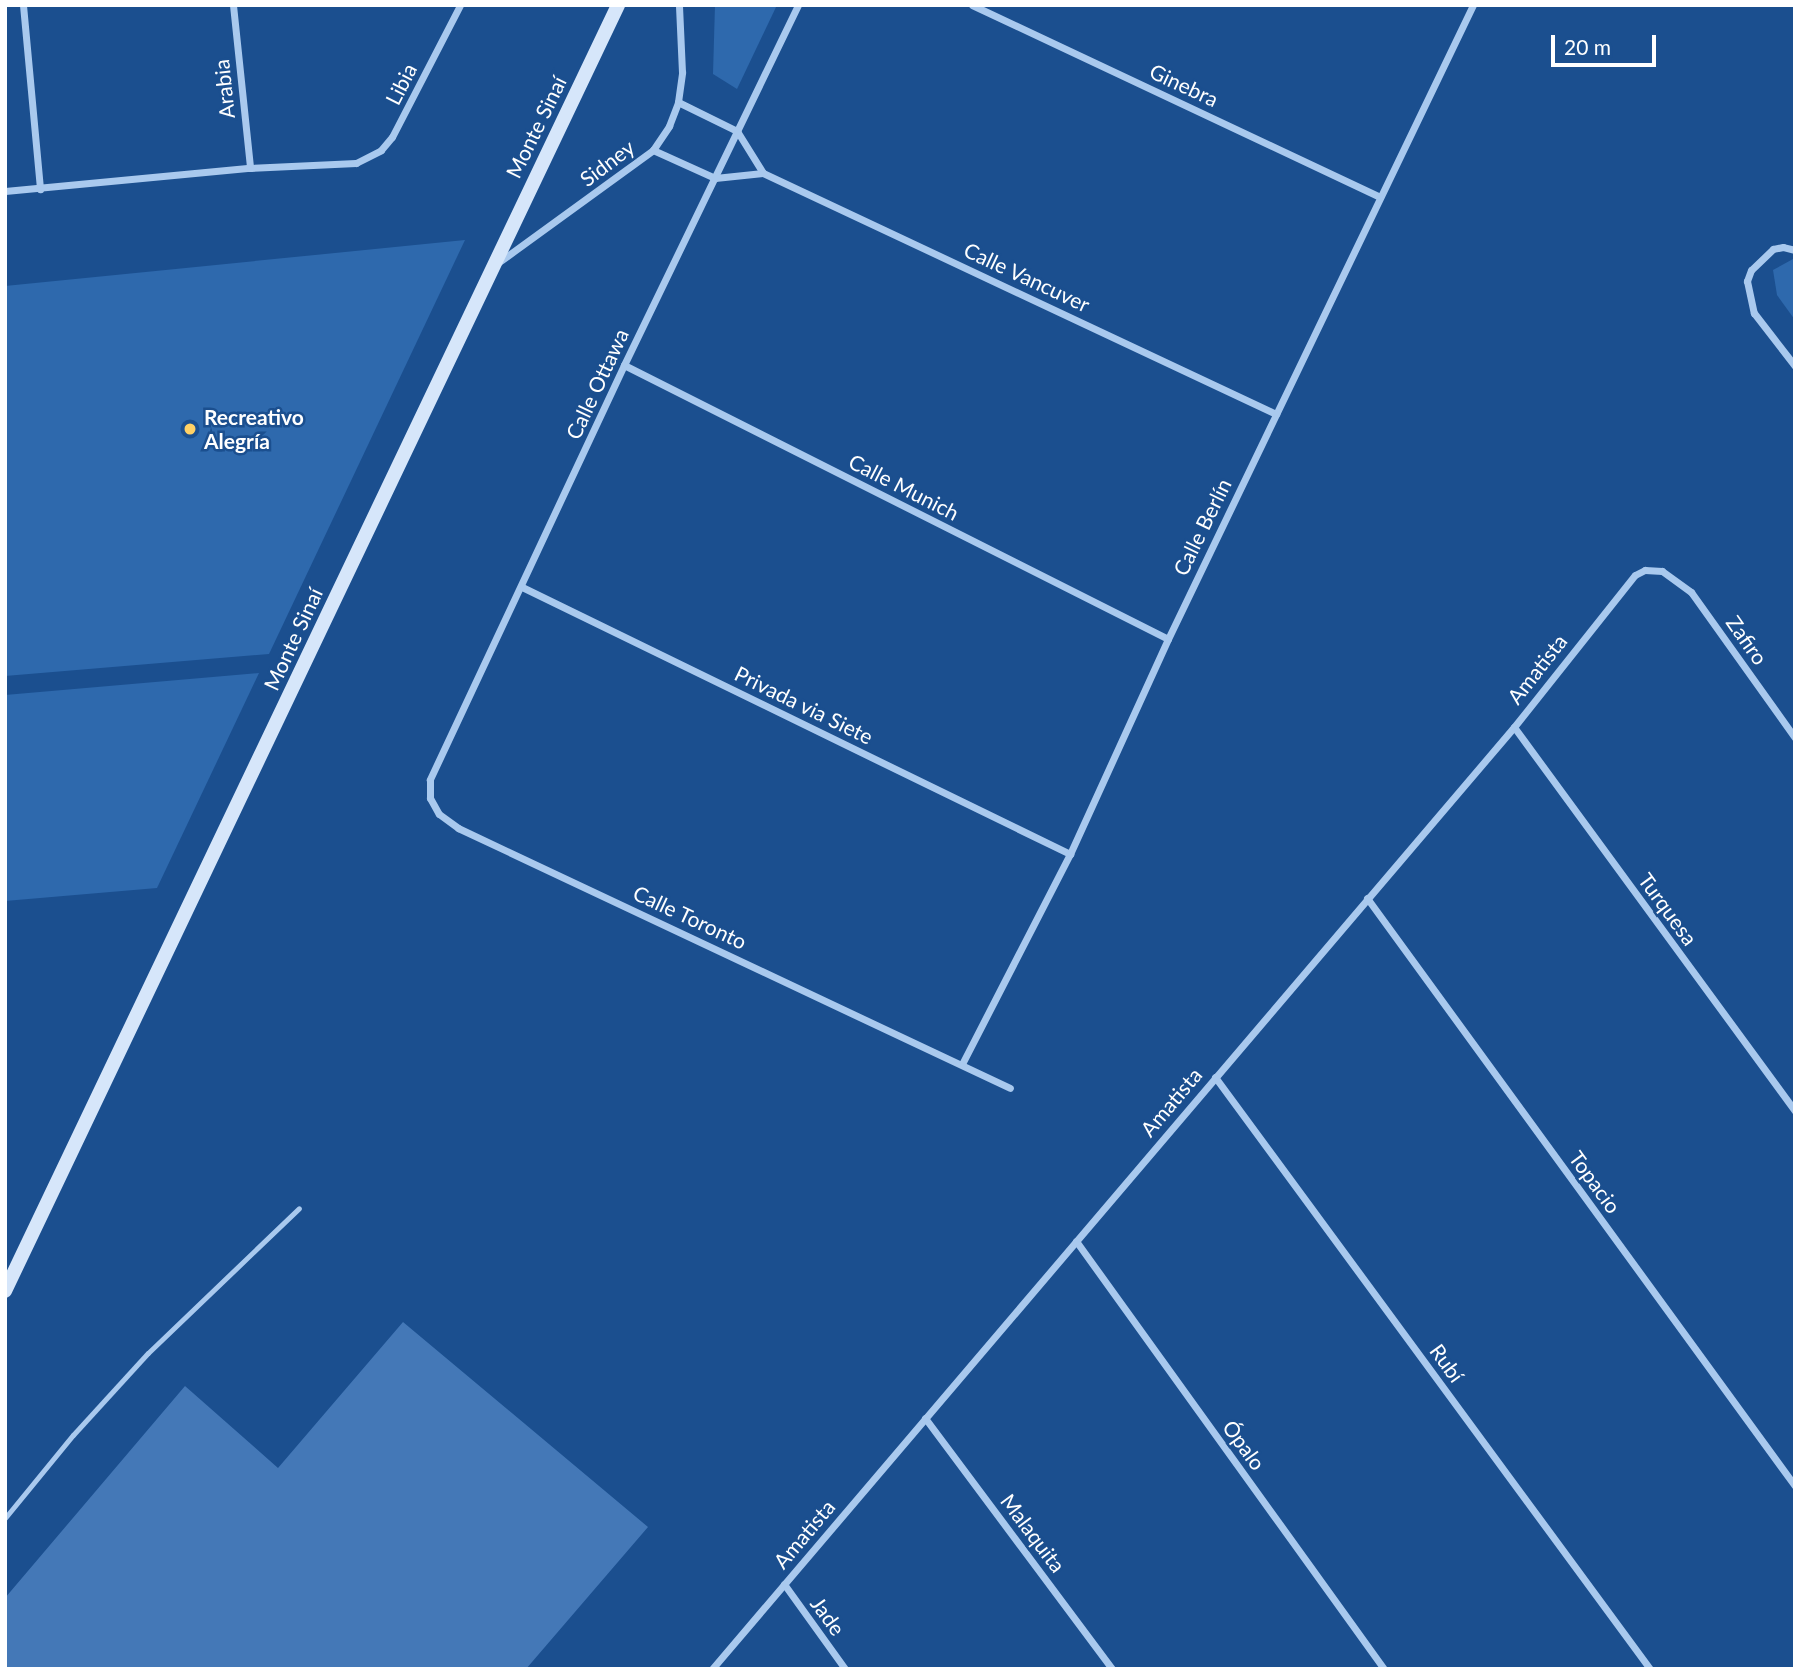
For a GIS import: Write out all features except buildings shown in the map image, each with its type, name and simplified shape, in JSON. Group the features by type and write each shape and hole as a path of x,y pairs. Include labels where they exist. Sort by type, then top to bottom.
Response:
{"street":[{"path":"23,5 40,189"},
{"name":"Arabia","path":"233,5 250,169"},
{"name":"Libia","path":"250,169 356,163 381,150 392,137 460,5"},
{"name":"Monte Sinaí","path":"5,1291 618,5"},
{"name":"Sidney","path":"492,267 653,150 669,126 678,102 682,72 679,5"},
{"name":"Calle Ottawa","path":"430,780 624,365 798,5"},
{"name":"Ginebra","path":"972,5 1380,197"},
{"name":"Calle Berlín","path":"962,1064 1070,854 1168,639 1473,5"},
{"path":"653,150 715,178 763,173 737,131 678,102"},
{"path":"5,191 250,169"},
{"name":"Calle Vancuver","path":"763,173 1276,414"},
{"path":"1795,250 1773,249 1751,270 1747,281 1754,313 1795,366"},
{"name":"Calle Munich","path":"624,365 1168,639"},
{"name":"Amatista","path":"712,1669 1514,727 1626,584 1645,570 1662,571"},
{"name":"Zafiro","path":"1662,571 1691,592 1795,738"},
{"name":"Privada via Siete","path":"522,587 1070,854"},
{"name":"Turquesa","path":"1514,727 1795,1111"},
{"name":"Calle Toronto","path":"430,780 430,799 439,814 457,828 1010,1087"},
{"name":"Topacio","path":"1367,898 1795,1486"},
{"name":"Rubí","path":"1215,1077 1650,1669"},
{"name":"Ópalo","path":"1076,1241 1384,1669"},
{"name":"Malaquita","path":"925,1418 1112,1669"},
{"name":"Jade","path":"784,1584 845,1669"}],"lane":[{"path":"5,1518 73,1435 148,1353 299,1208"}],"shaded area":[{"path":"715,5 777,5 737,89 713,74"},
{"name":"Recreativo Alegría","path":"465,240 269,654 5,676 5,286"},
{"path":"1793,259 1795,320 1777,295 1773,270"},
{"path":"259,673 157,888 5,901 5,695"}],"place":[{"name":"Recreativo Alegría","path":"190,429"}]}
